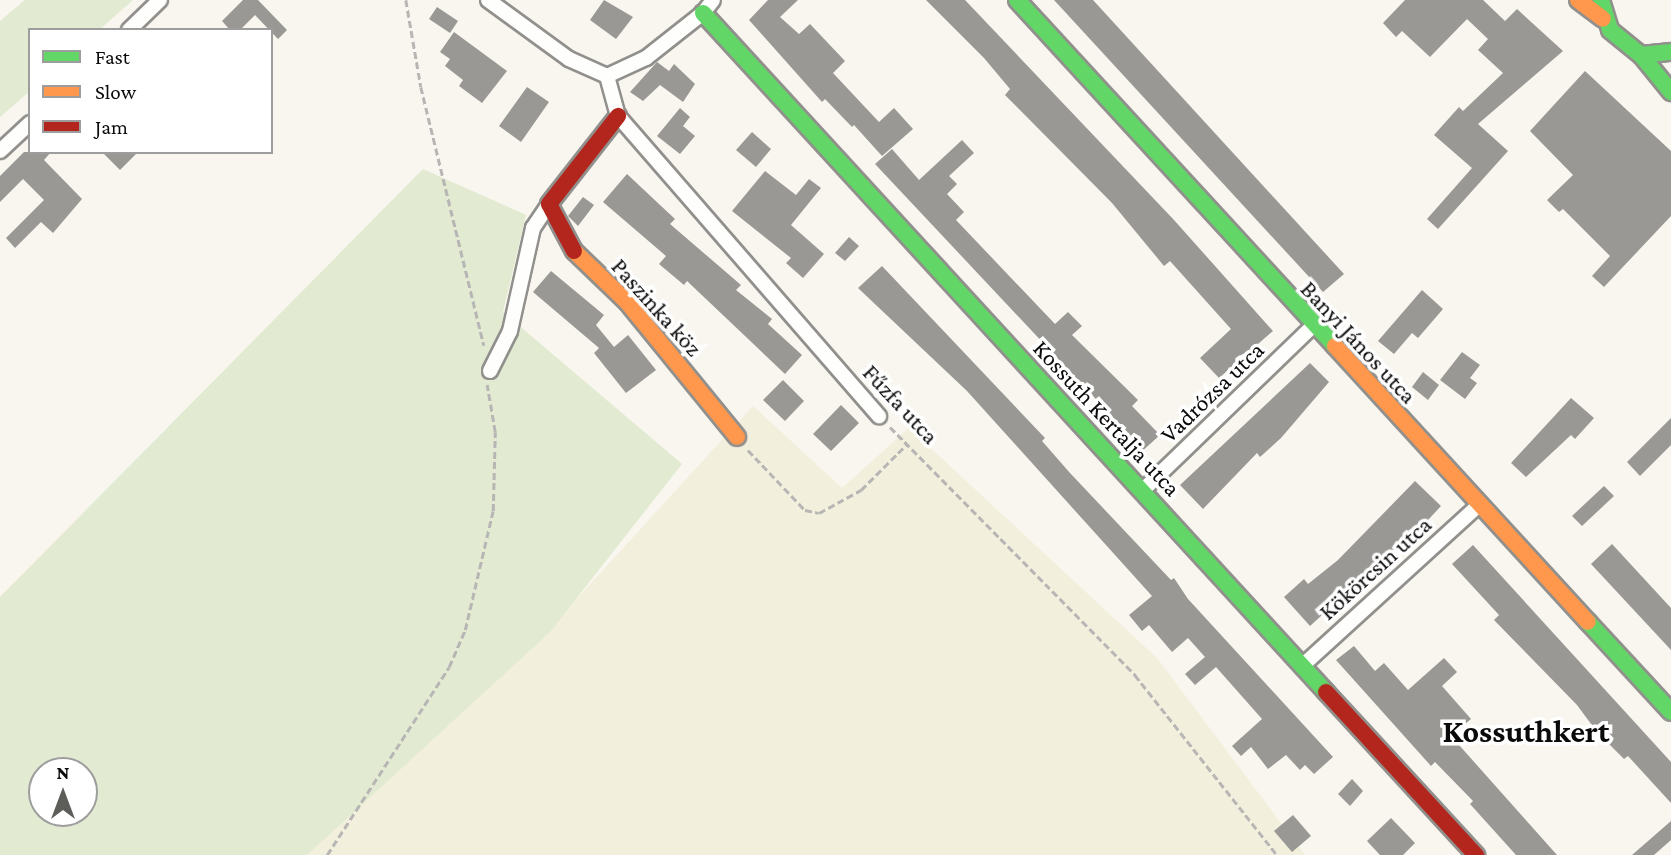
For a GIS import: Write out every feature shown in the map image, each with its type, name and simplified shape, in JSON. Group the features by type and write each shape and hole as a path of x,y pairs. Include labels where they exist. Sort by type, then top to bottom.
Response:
{"street":[{"path":"131,28 160,0"},
{"path":"488,0 569,59 607,76 631,68 703,13 713,0"},
{"name":"Banyi János utca","path":"1017,0 1313,326 1671,712"},
{"path":"1578,0 1603,19 1620,41 1641,55 1671,92"},
{"path":"1601,0 1603,19"},
{"name":"Kossuth Kertalja utca","path":"703,13 1475,855"},
{"path":"1641,55 1671,52"},
{"name":"Fűzfa utca","path":"607,76 618,116 879,416"},
{"path":"490,371 510,331 533,228 548,204 618,116"},
{"path":"0,151 28,125"},
{"name":"Paszinka köz","path":"548,204 569,246 627,302 737,437"},
{"name":"Vadrózsa utca","path":"1142,491 1313,326"},
{"name":"Kökörcsin utca","path":"1302,666 1479,505"}],"path":[{"path":"327,855 435,691 465,630 493,511 495,432 486,380 490,371 421,87 406,0"},
{"name":"Fűzfa utca","path":"879,416 1135,675 1277,855"},
{"path":"737,437 778,485 806,510 819,513 861,490 907,444"}],"shaded area":[{"path":"753,406 842,488 909,428 1157,658 1305,855 295,855 550,628"}],"green space":[{"path":"25,0 133,0 101,28 28,28 28,93 0,117 0,21"},
{"path":"423,169 526,215 503,312 682,464 550,632 307,855 0,855 0,597"}],"building":[{"path":"243,0 258,0 287,30 278,39 273,34 273,28 267,28 255,15 242,28 228,28 222,21"},
{"path":"604,0 633,17 616,39 590,20"},
{"path":"768,0 798,0 780,17 799,34 810,24 845,61 833,73 879,122 894,108 913,129 882,156 854,125 852,127 825,99 822,102 749,20"},
{"path":"926,0 965,0 1174,220 1273,331 1219,378 1200,358 1231,329 1170,261 1164,266 1112,203 1005,95 1010,89 984,58"},
{"path":"1054,0 1093,0 1344,274 1323,292"},
{"path":"1405,0 1483,0 1505,21 1517,9 1563,51 1478,124 1508,151 1438,229 1427,219 1472,168 1434,135 1459,107 1463,111 1503,73 1478,50 1488,39 1467,19 1430,57 1402,31 1396,37 1383,23"},
{"path":"437,7 458,21 450,33 429,19"},
{"path":"454,32 507,71 482,103 459,86 463,80 445,66 450,59 440,52"},
{"path":"657,62 669,71 674,64 695,84 683,102 660,85 643,101 630,92"},
{"path":"1585,71 1671,151 1671,216 1604,287 1592,276 1610,256 1563,209 1559,212 1547,200 1573,175 1530,131"},
{"path":"527,87 549,102 521,142 499,126"},
{"path":"680,108 690,117 683,126 695,136 680,154 657,136"},
{"path":"752,132 771,149 756,167 736,150"},
{"path":"962,140 974,153 949,176 957,184 947,194 964,212 956,220 1055,324 1068,312 1082,326 1072,335 1138,400 1132,406 1160,435 1140,453 1120,432 1124,429 875,164 892,149 919,180"},
{"path":"24,152 49,154 44,160 82,199 53,233 41,222 15,248 6,238 44,200 23,179 0,202 0,176"},
{"path":"104,154 136,154 120,170"},
{"path":"765,171 796,195 809,179 821,188 791,225 824,254 803,278 786,263 791,258 732,211"},
{"path":"627,174 675,219 670,224 741,285 736,290 772,319 768,324 802,355 785,374 687,281 684,285 659,264 666,256 603,202"},
{"path":"583,197 594,205 578,226 568,216"},
{"path":"849,237 859,246 845,261 835,253"},
{"path":"882,266 1045,438 1042,441 1070,473 1171,580 1174,578 1188,599 1333,757 1314,774 1305,765 1300,770 1286,755 1268,769 1251,747 1241,756 1232,746 1262,719 1216,667 1195,685 1185,674 1205,657 1188,638 1172,652 1149,625 1142,631 1129,615 1152,596 967,391 858,288"},
{"path":"551,271 604,315 596,325 614,347 628,335 656,370 626,393 594,353 599,348 533,292"},
{"path":"1422,290 1443,309 1418,338 1412,333 1394,354 1378,341"},
{"path":"1462,352 1480,365 1470,378 1477,383 1465,399 1440,380"},
{"path":"1310,363 1329,382 1281,438 1260,457 1257,453 1203,509 1180,485"},
{"path":"1423,372 1439,385 1428,400 1412,387"},
{"path":"783,380 804,401 785,421 763,400"},
{"path":"1571,398 1594,418 1575,439 1571,435 1526,477 1511,463"},
{"path":"841,405 859,423 831,451 813,434"},
{"path":"1671,418 1671,445 1640,476 1627,462"},
{"path":"1415,481 1441,506 1403,547 1400,544 1310,626 1284,597 1304,579 1308,584 1338,560"},
{"path":"1604,486 1614,496 1582,526 1572,516"},
{"path":"1612,544 1671,608 1671,650 1591,564"},
{"path":"1473,545 1671,762 1671,803 1628,756 1624,759 1597,732 1577,705 1494,620 1499,615 1452,564"},
{"path":"1354,646 1375,671 1384,663 1408,690 1444,658 1457,672 1442,686 1471,719 1451,736 1557,855 1516,855 1470,804 1473,801 1435,762 1431,766 1336,660"},
{"path":"1352,779 1363,791 1350,806 1338,794"},
{"path":"1293,815 1311,836 1292,852 1274,831"},
{"path":"1391,818 1415,843 1403,855 1380,855 1367,841"},
{"path":"1671,821 1671,840 1654,855 1632,855"}],"traffic: fast":[{"path":"1017,0 1335,346"},
{"path":"1601,0 1610,30 1641,55 1671,92"},
{"path":"703,13 1326,692"},
{"path":"1641,55 1671,52"},
{"path":"1588,622 1671,712"}],"traffic: slow":[{"path":"1578,0 1603,19"},
{"path":"574,251 627,302 737,437"},
{"path":"1335,346 1588,622"}],"traffic: jam":[{"path":"574,251 549,204 618,116"},
{"path":"1326,692 1476,855"}],"district":[{"name":"Kossuthkert","path":"1526,731"}]}
